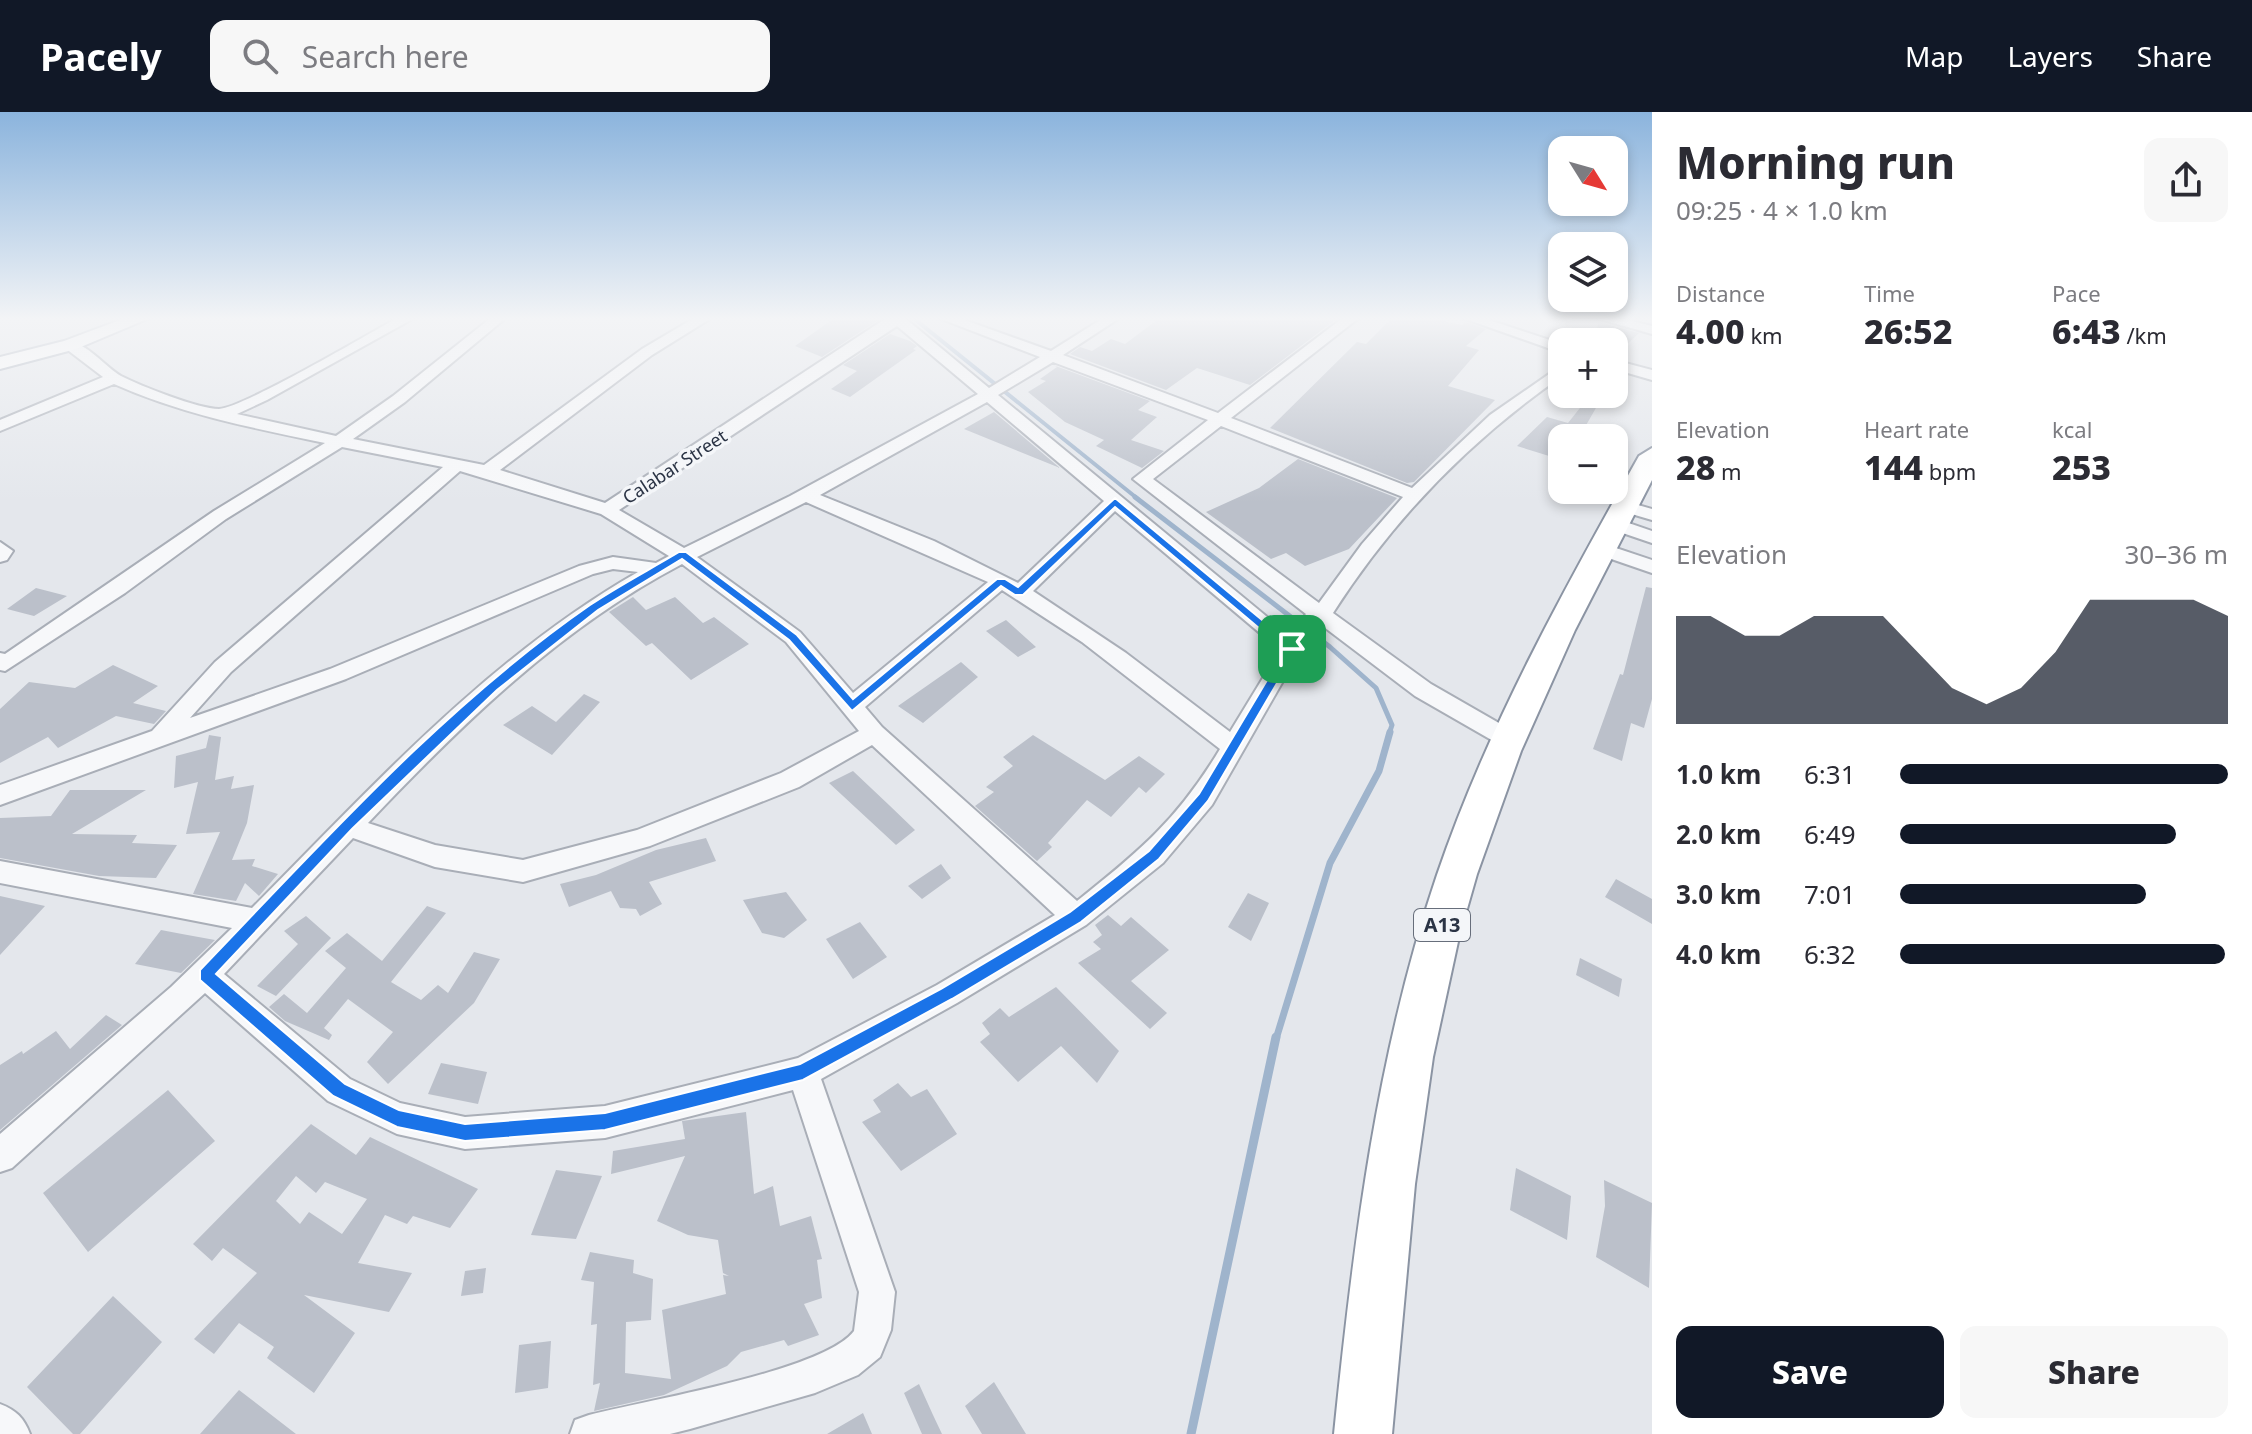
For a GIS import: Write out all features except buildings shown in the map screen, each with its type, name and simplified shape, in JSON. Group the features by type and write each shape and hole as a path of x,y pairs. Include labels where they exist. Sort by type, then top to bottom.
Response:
{"highway":[{"name":"A13","path":"1363,1434 1390,1191 1412,1057 1438,937 1510,740 1637,495"}],"street":[{"path":"0,426 112,379"},
{"path":"116,379 157,397 220,415 487,471 607,510 682,555 793,637 874,733 1076,917"},
{"path":"220,415 296,379"},
{"path":"2,664 118,589 220,515 338,442 424,379"},
{"path":"487,471 611,379"},
{"name":"Calabar Street","path":"607,510 806,379"},
{"path":"972,379 1115,501 1304,632 1423,690 1510,740"},
{"path":"0,1156 205,975 347,826 493,687 594,608 682,555 805,495 1016,379"},
{"path":"1114,379 1416,496"},
{"path":"1273,379 1142,479 1304,632"},
{"path":"205,975 339,1090 397,1118 465,1133 605,1122 803,1072 947,994 1076,917 1154,855 1203,798 1304,632 1345,574 1471,440 1548,380"},
{"path":"161,735 223,667 457,464"},
{"path":"805,495 907,536 1010,587 1095,641 1232,746"},
{"path":"1637,495 1652,537"},
{"path":"1637,495 1652,567"},
{"path":"852,706 1010,587 1115,501"},
{"path":"0,548 4,551 0,556"},
{"path":"0,795 338,674 586,570 613,563 657,569"},
{"path":"347,826 435,856 523,871 641,839 695,818 790,780 874,733"},
{"path":"0,872 256,921"},
{"path":"589,1434 819,1375 861,1351 874,1328 877,1292 803,1072"},
{"path":"0,1423 11,1434"}],"waterway":[{"path":"989,379 1138,499"},
{"path":"1135,497 1330,647 1376,688 1392,725 1389,734"},
{"path":"1276,1039 1330,863 1379,771 1390,732"},
{"path":"1191,1434 1276,1037"}],"route":[{"path":"1115,501 1292,649 1203,798 1154,855 1076,917 947,994 803,1072 605,1122 465,1133 397,1118 339,1090 205,975 347,826 493,687 594,608 682,555 793,637 852,706 942,634 1001,581 1019,593 1115,501"}]}
